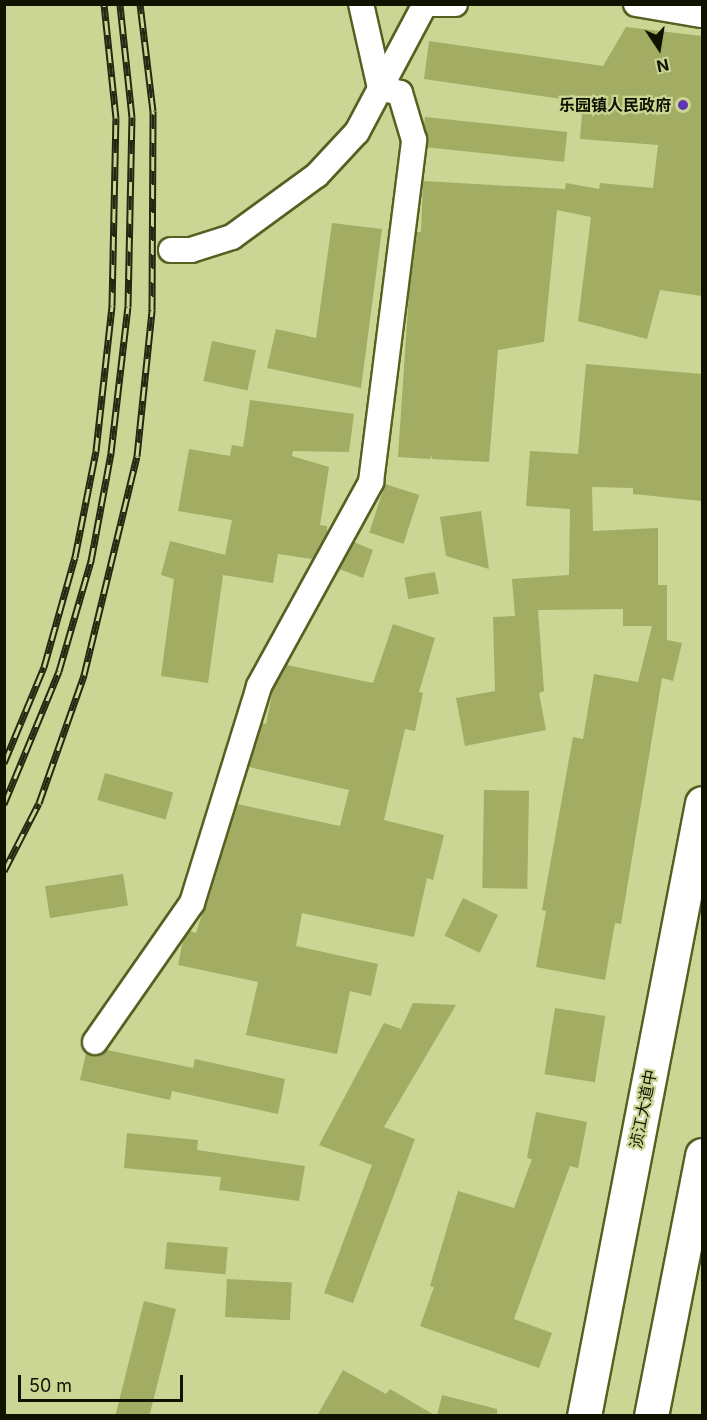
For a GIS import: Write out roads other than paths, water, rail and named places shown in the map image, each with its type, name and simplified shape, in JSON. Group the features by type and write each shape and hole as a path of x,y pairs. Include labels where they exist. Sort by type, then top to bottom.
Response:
{"main road":[{"name":"浈江大道中","path":"584,1416 702,803"},
{"path":"651,1416 702,1155"}],"street":[{"path":"361,4 380,88"},
{"path":"171,250 191,250 232,237 317,175 357,132 425,4"},
{"path":"432,4 455,4"},
{"path":"636,4 702,15"},
{"path":"95,1042 192,903 259,686 371,482 414,140 400,93 380,88"}],"railway":[{"path":"4,763 44,667 75,557 96,451 112,306 116,118 104,4"},
{"path":"4,804 59,671 91,561 111,453 128,307 132,117 120,4"},
{"path":"4,871 39,803 84,675 137,456 152,310 153,111 140,4"}],"place":[{"name":"乐园镇人民政府","path":"683,105"}]}
